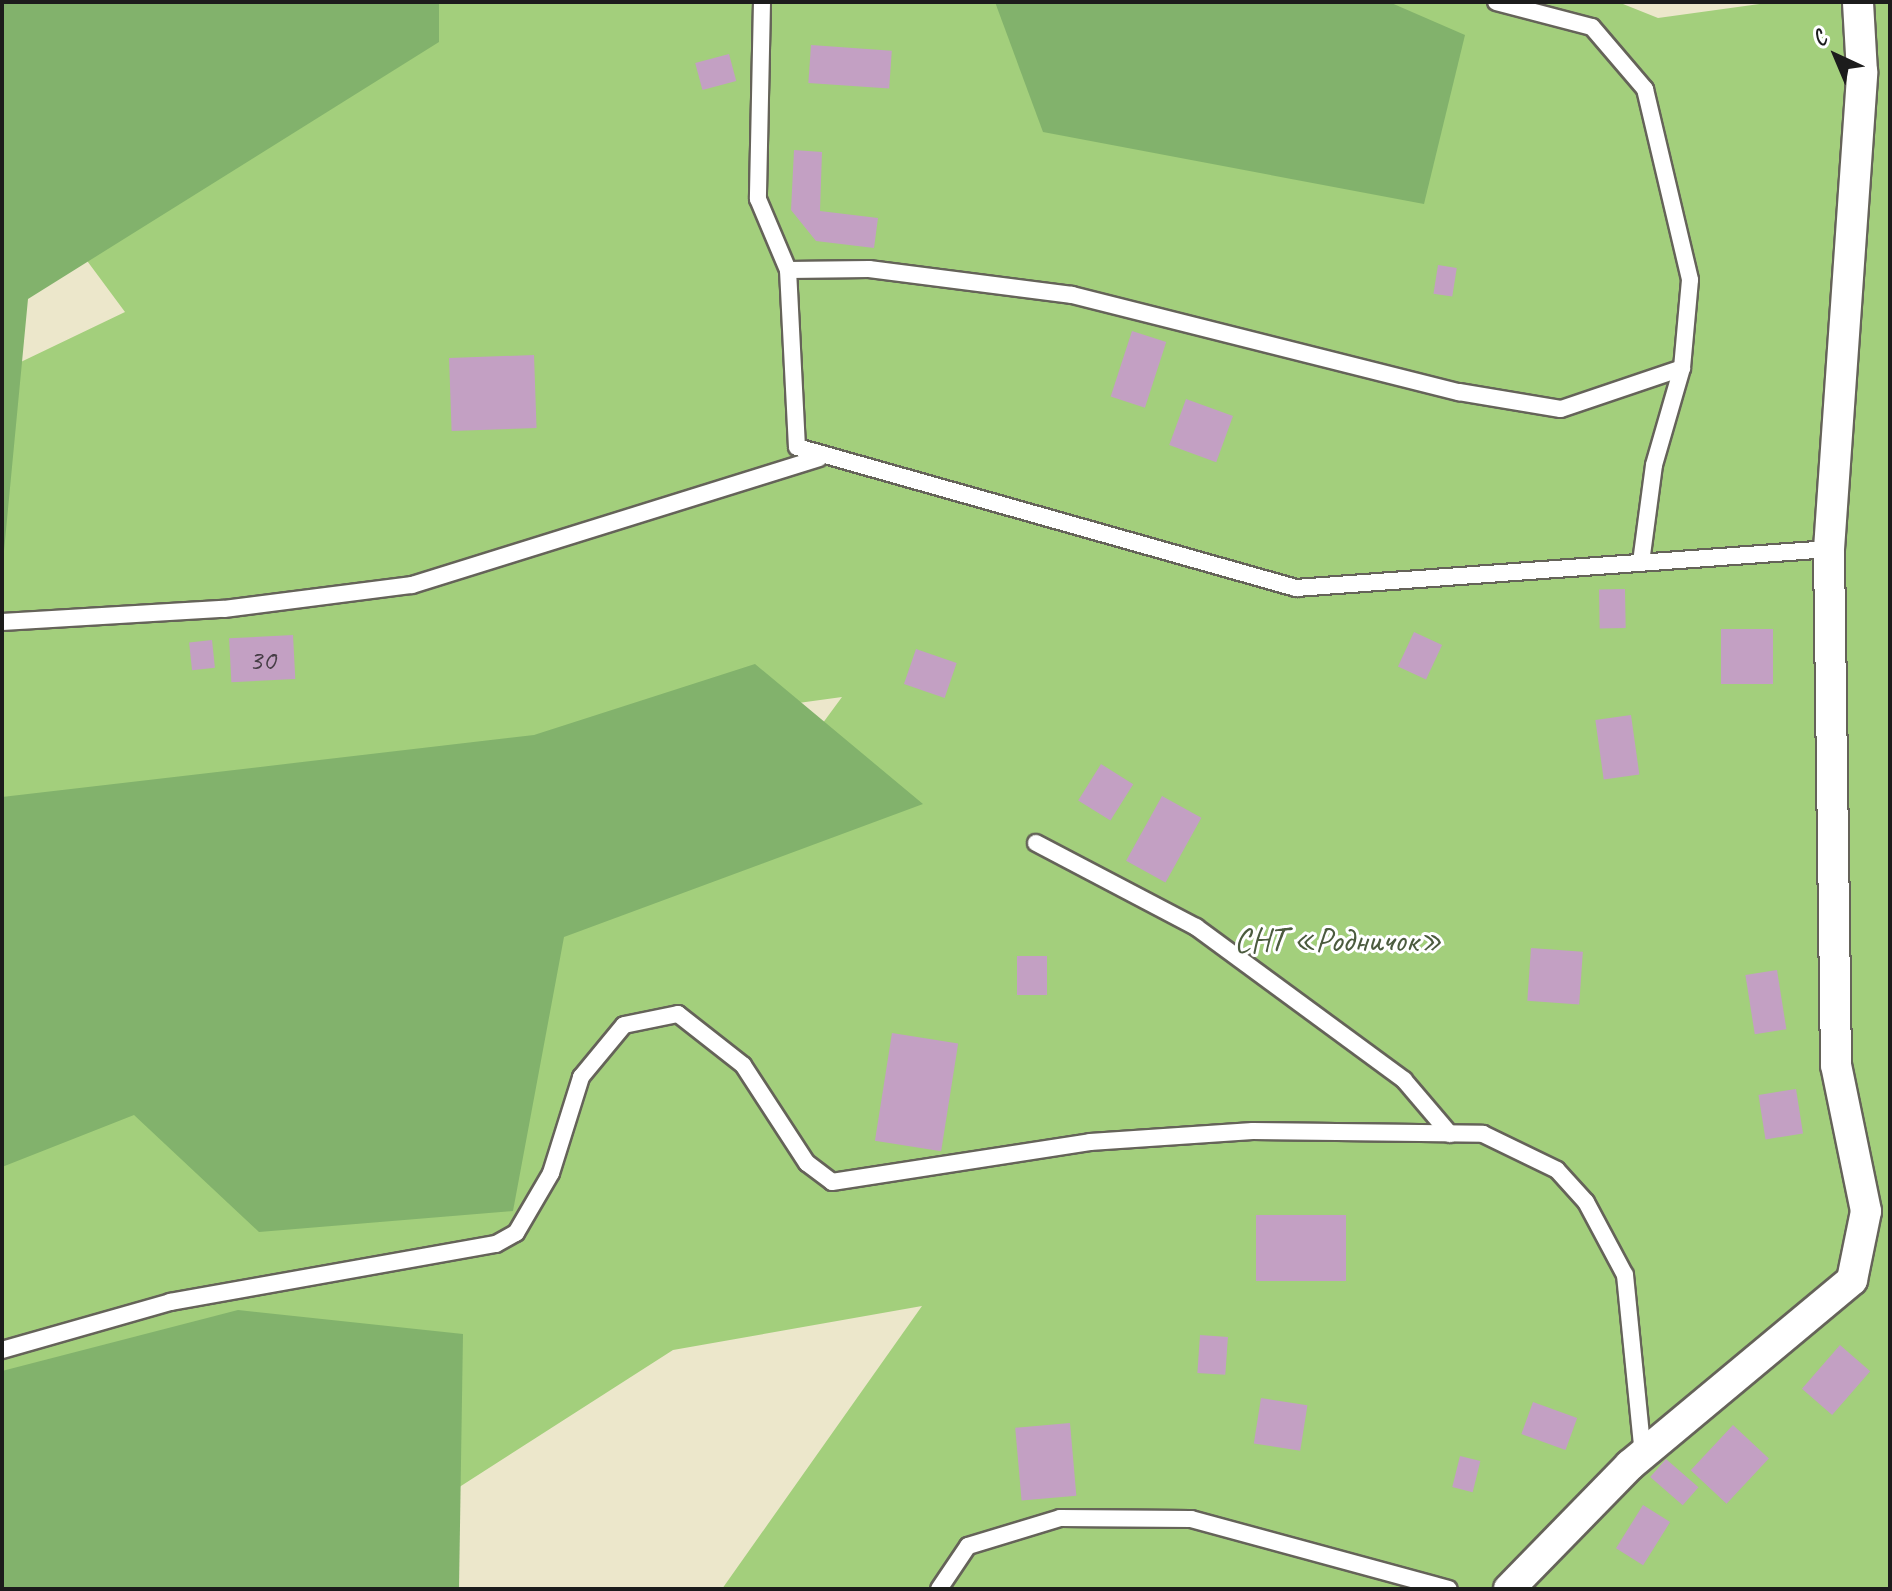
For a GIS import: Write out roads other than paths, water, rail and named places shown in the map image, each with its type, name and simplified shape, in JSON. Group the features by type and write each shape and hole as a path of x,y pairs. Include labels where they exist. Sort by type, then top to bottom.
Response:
{"street":[{"path":"1509,1589 1643,1454 1852,1280 1866,1211 1836,1065 1829,549 1862,72 1858,2"}],"lane":[{"path":"762,2 758,199 788,270 797,447 819,458 1296,588 1829,549"},
{"path":"1496,2 1592,27 1645,89 1690,280 1682,368 1654,465 1641,562"},
{"path":"788,270 869,269 1072,295 1459,392 1561,409 1682,368"},
{"path":"2,622 224,609 412,585 819,458"},
{"path":"1036,843 1196,927 1404,1080 1450,1134"},
{"path":"2,1350 170,1302 496,1244 516,1233 551,1173 581,1077 624,1025 678,1014 743,1065 807,1163 832,1182 1090,1142 1253,1131 1483,1134 1557,1170 1586,1202 1625,1275 1643,1454"},
{"path":"939,1589 968,1546 1075,1518 1191,1519 1449,1589"}],"park label":[{"name":"СНТ «Родничок»","path":"1338,940"}]}
